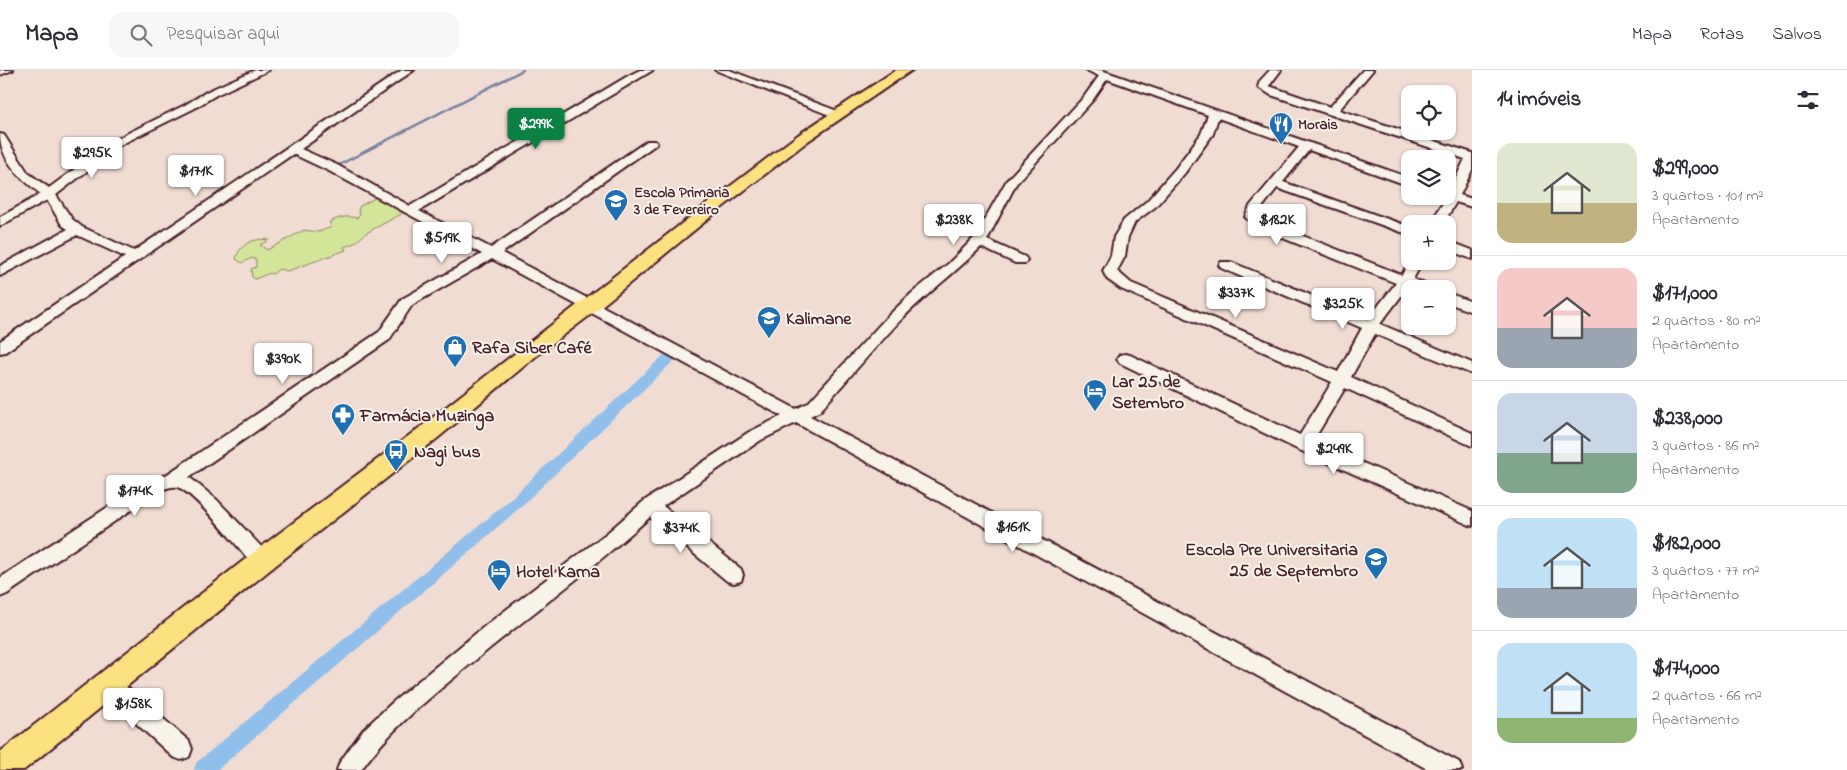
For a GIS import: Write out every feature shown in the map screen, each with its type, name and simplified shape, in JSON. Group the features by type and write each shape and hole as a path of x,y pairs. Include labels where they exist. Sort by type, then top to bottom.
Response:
{"main road":[{"path":"1,770 262,561 431,431 528,352 591,305 726,197 836,114 905,70"}],"street":[{"path":"0,72 8,70"},
{"path":"0,222 49,194 118,142 189,108 212,93 264,70"},
{"path":"0,348 290,149 409,70"},
{"path":"410,211 648,70"},
{"path":"720,70 836,114"},
{"path":"1091,70 1401,179"},
{"path":"1119,80 1134,70"},
{"path":"1276,70 1262,85 1275,93 1472,157 1456,185"},
{"path":"1333,111 1368,70"},
{"path":"348,770 371,738 401,709 492,633 612,539 650,506 755,436 814,407 890,321 953,267 978,241 987,230 1011,183 1085,102 1105,75"},
{"path":"1214,113 1207,134 1180,171 1151,204 1130,220 1122,236 1118,256 1110,271 1112,276 1126,286 1342,380 1472,440"},
{"path":"0,137 24,175 49,194 67,222 77,230 135,256"},
{"path":"0,588 152,487 171,480 384,336 407,302 493,253 651,143"},
{"path":"1306,146 1274,183 1251,214 1251,218 1402,280"},
{"path":"290,149 333,168 410,211 591,305 1450,770"},
{"path":"1274,183 1401,228"},
{"path":"1456,198 1472,204"},
{"path":"0,272 77,230"},
{"path":"978,241 1020,260"},
{"path":"1456,248 1472,255"},
{"path":"1226,265 1472,369"},
{"path":"1303,444 1342,380 1371,326 1401,286"},
{"path":"1456,301 1472,307"},
{"path":"1125,359 1303,444 1472,519"},
{"path":"171,480 188,484 214,508 262,561"},
{"path":"650,506 734,575"},
{"path":"108,685 181,749"}],"green space":[{"path":"375,198 405,212 366,233 355,243 344,247 346,250 288,271 279,269 273,274 270,273 255,279 252,277 251,269 256,267 256,260 252,258 242,263 236,259 240,249 253,241 269,240 260,245 267,250 304,230 318,232 332,227 329,222 336,219 346,217 357,218 360,215 358,210 360,206"}],"waterway":[{"path":"335,167 523,70"},
{"path":"203,770 510,508 676,351"}],"place":[{"name":"Morais","path":"1281,145"},
{"name":"Escola Primaria 3 de Fevereiro","path":"616,222"},
{"name":"Kalimane","path":"769,339"},
{"name":"Rafa Siber Café","path":"455,368"},
{"name":"Lar 25 de Setembro","path":"1095,412"},
{"name":"Farmácia Muzinga","path":"343,436"},
{"name":"Nagi bus","path":"396,472"},
{"name":"Escola Pre Universitaria 25 de Septembro","path":"1376,580"},
{"name":"Hotel Karna","path":"499,592"}]}
